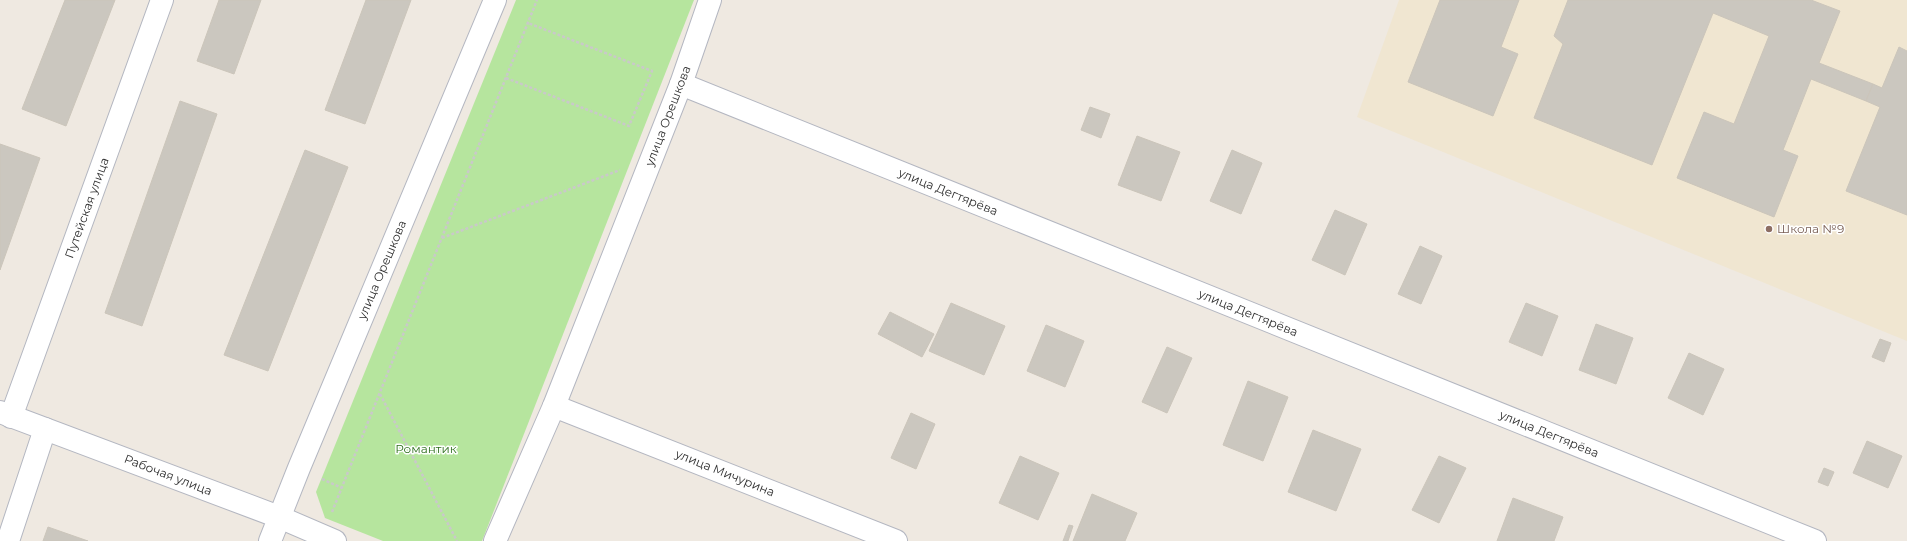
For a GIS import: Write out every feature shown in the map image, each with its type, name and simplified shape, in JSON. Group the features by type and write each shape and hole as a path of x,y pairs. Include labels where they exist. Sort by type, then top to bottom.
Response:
{"street":[{"name":"Путейская улица","path":"6,414 162,0"},
{"name":"улица Орешкова","path":"270,541 278,517 495,0"},
{"name":"улица Орешкова","path":"494,541 554,406 681,84 710,0"},
{"name":"улица Дегтярёва","path":"681,84 1815,541"},
{"name":"улица Мичурина","path":"554,406 896,541"},
{"name":"Рабочая улица","path":"6,414 278,517 329,538"},
{"path":"8,541 45,429"}],"path":[{"path":"329,538 380,394 537,0"},
{"path":"506,78 629,126 652,71 528,23"},
{"path":"442,238 652,158"},
{"path":"380,394 457,541"}],"shaded area":[{"name":"Школа №9","path":"1399,0 1907,0 1907,341 1357,117"}],"green space":[{"name":"Романтик","path":"516,0 694,0 482,541 383,541 325,518 316,492"}],"building":[{"path":"65,0 115,0 66,126 22,109"},
{"path":"219,0 261,0 234,74 197,61"},
{"path":"366,0 411,0 365,124 325,110"},
{"path":"1440,0 1519,0 1501,47 1518,54 1493,116 1408,82"},
{"path":"1568,0 1811,0 1840,11 1819,63 1873,84 1866,101 1811,79 1783,150 1798,156 1774,217 1677,178 1704,112 1734,124 1769,36 1713,13 1652,165 1534,118 1563,44 1554,36"},
{"path":"1899,47 1907,51 1907,215 1846,191 1880,107 1866,101 1873,84 1882,88"},
{"path":"180,101 217,114 142,326 105,313"},
{"path":"1090,107 1110,114 1101,138 1081,130"},
{"path":"1137,136 1180,152 1161,201 1118,185"},
{"path":"0,144 40,158 0,270"},
{"path":"305,150 348,167 268,371 224,355"},
{"path":"1232,150 1262,163 1241,214 1210,201"},
{"path":"1335,210 1367,224 1345,275 1312,260"},
{"path":"1420,246 1442,256 1421,304 1398,294"},
{"path":"951,303 1005,326 984,375 929,351"},
{"path":"1526,303 1558,316 1542,356 1509,342"},
{"path":"890,312 934,334 922,357 878,334"},
{"path":"1596,324 1633,338 1616,384 1579,370"},
{"path":"1046,325 1084,341 1065,387 1027,371"},
{"path":"1880,339 1891,343 1884,362 1872,357"},
{"path":"1167,347 1192,358 1167,413 1142,402"},
{"path":"1689,353 1724,369 1703,415 1668,398"},
{"path":"1248,381 1288,397 1263,461 1223,445"},
{"path":"911,413 935,424 916,469 891,458"},
{"path":"1313,430 1361,449 1336,511 1288,492"},
{"path":"1867,441 1902,456 1888,488 1853,473"},
{"path":"1020,456 1059,473 1038,520 999,503"},
{"path":"1439,456 1466,468 1439,523 1412,510"},
{"path":"1824,468 1834,472 1828,486 1818,482"},
{"path":"1092,494 1137,513 1125,541 1073,541"},
{"path":"1513,498 1563,517 1554,541 1497,541"},
{"path":"1069,525 1073,526 1068,541 1063,541"},
{"path":"48,527 88,541 43,541"}],"place":[{"name":"Школа №9","path":"1769,229"}]}
